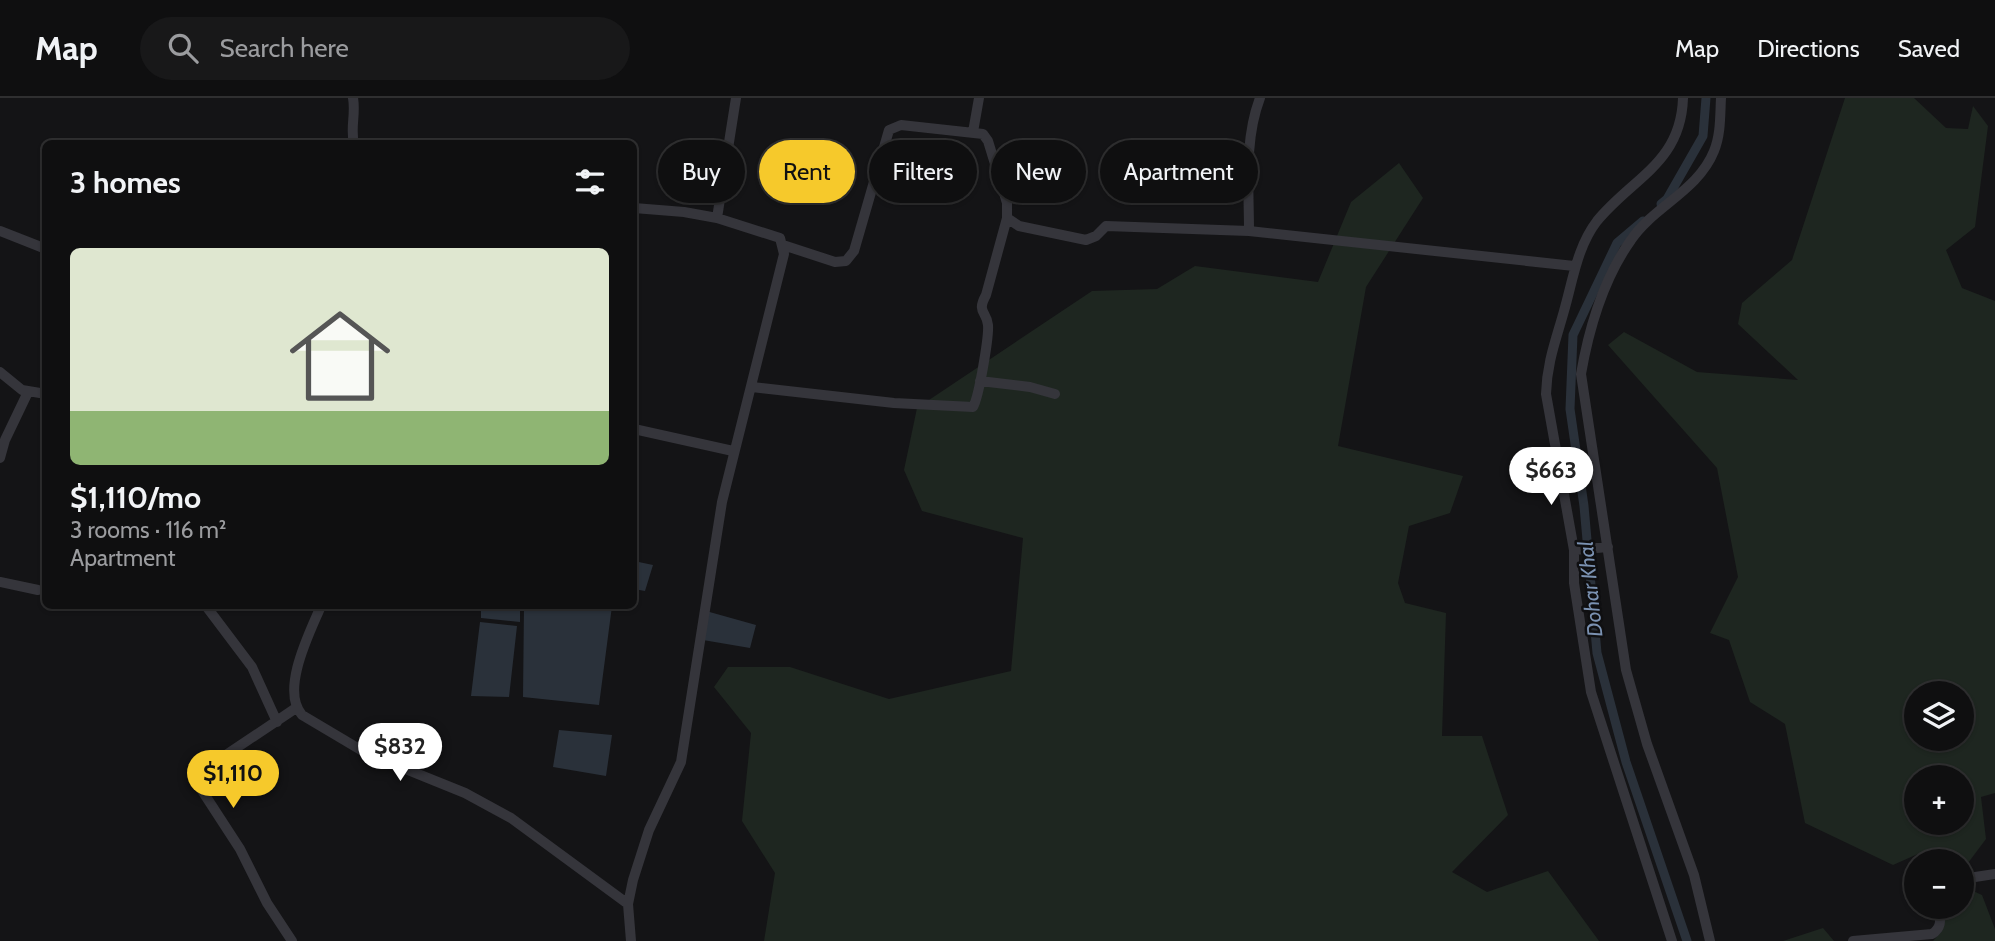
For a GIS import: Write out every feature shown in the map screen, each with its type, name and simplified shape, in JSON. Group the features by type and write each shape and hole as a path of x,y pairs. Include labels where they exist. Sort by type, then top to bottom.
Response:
{"street":[{"path":"353,98 356,111 351,131 353,140"},
{"path":"717,218 736,98"},
{"path":"973,132 979,98"},
{"path":"1249,231 1250,144 1254,115 1260,98"},
{"path":"1672,941 1591,692 1574,583 1576,550 1546,394 1547,368 1565,309 1574,266 1597,222 1665,155 1682,117 1683,98"},
{"path":"1710,941 1694,875 1647,744 1626,670 1602,547 1581,374 1585,353 1612,269 1632,237 1695,181 1714,152 1719,130 1721,98"},
{"path":"752,387 871,401 969,407 975,404 988,324 981,305 1007,218 1007,203 988,141 983,134 973,132 901,125 890,130 854,251 846,261 835,262 783,245"},
{"path":"631,941 628,904 633,880 649,830 681,762 722,502 784,254 780,238 717,218 637,208"},
{"path":"1007,218 1019,226 1086,240 1096,236 1106,226 1249,231 1574,266"},
{"path":"0,231 42,247"},
{"path":"0,372 22,390 42,394"},
{"path":"980,381 1030,387 1055,394"},
{"path":"0,458 5,440 28,392"},
{"path":"637,430 733,452"},
{"path":"1576,550 1602,547"},
{"path":"0,582 38,590"},
{"path":"208,609 252,667 277,722"},
{"path":"320,609 300,655 293,695 296,708 302,715 366,753 465,793 511,818 628,904"},
{"path":"292,941 267,903 240,849 201,789 199,780 202,771 296,708"},
{"path":"1974,877 1995,874"},
{"path":"1853,941 1932,934 1941,925 1940,919"}],"shaded area":[{"path":"1845,98 1914,98 1946,128 1968,129 1973,106 1988,126 1975,227 1946,250 1962,288 1995,301 1995,793 1981,797 1986,839 1974,855 1974,849 1904,849 1904,860 1893,865 1805,823 1785,724 1750,702 1729,640 1710,633 1738,577 1717,468 1608,345 1624,332 1697,372 1798,380 1738,324 1742,303 1792,260"},
{"path":"1399,163 1423,198 1366,287 1338,446 1463,476 1450,513 1409,526 1398,583 1405,603 1446,613 1442,736 1482,736 1508,815 1452,872 1487,892 1548,871 1599,941 764,941 775,873 742,821 751,733 714,687 728,667 790,667 889,699 1011,671 1023,538 922,511 904,470 917,408 1092,291 1157,289 1195,266 1318,282 1351,202"},
{"path":"637,562 653,565 645,591 637,590"},
{"path":"481,609 520,609 520,622 481,618"},
{"path":"524,609 612,609 599,705 523,697"},
{"path":"706,611 756,625 750,648 703,640"},
{"path":"480,622 517,626 509,697 471,696"},
{"path":"559,730 612,735 606,776 553,767"},
{"path":"1974,891 1982,895 1995,929 1995,941 1933,941 1941,932 1942,919 1974,919"},
{"path":"1823,928 1834,941 1783,941"}],"waterway":[{"name":"Dohar Khal","path":"1661,204 1667,199 1703,136 1706,98"},
{"name":"Dohar Khal","path":"1643,221 1617,243 1573,335 1570,409 1584,506 1597,653 1626,762 1687,941"}]}
